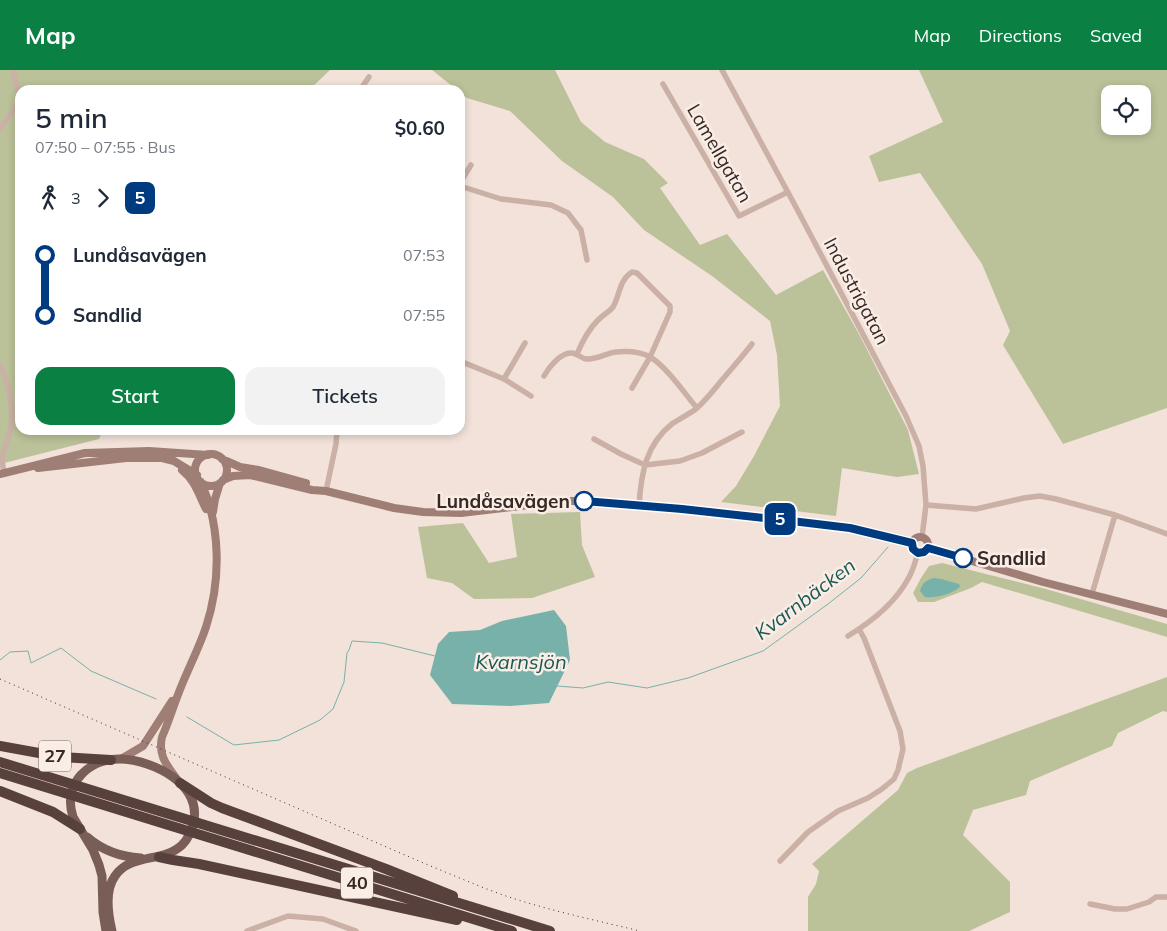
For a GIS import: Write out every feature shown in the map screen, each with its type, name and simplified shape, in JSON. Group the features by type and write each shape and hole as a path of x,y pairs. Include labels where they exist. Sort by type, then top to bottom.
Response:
{"highway":[{"name":"27","path":"0,746 62,757 116,759"},
{"name":"40","path":"0,762 550,931"},
{"name":"40","path":"0,773 512,931"},
{"path":"178,781 222,808 386,869 506,918"},
{"name":"27","path":"0,791 53,812 81,831"},
{"path":"160,857 507,931"}],"main road":[{"name":"27","path":"81,831 97,845 114,853 131,857 160,857 172,852 183,844 190,832 194,819 193,805 188,793 178,781 150,764 116,759 97,763 85,770 77,780 72,791 71,812 75,822 100,865 106,931"},
{"name":"27","path":"112,931 108,901 114,877 119,870 130,863 147,858"}],"street":[{"path":"13,70 16,85"},
{"name":"Industrigatan","path":"722,70 906,416 919,446 923,466 926,505 922,537"},
{"path":"363,85 369,77"},
{"name":"Lamellgatan","path":"663,84 739,216 788,192"},
{"path":"0,128 15,108"},
{"path":"465,175 470,165"},
{"path":"465,187 501,199 551,205 568,213 581,230 587,260"},
{"path":"577,354 581,343 589,331 613,306 626,277 634,272 640,275 671,309 650,357 632,388"},
{"path":"504,379 525,343"},
{"path":"639,506 645,465 650,450 660,434 674,422 697,408 752,344"},
{"path":"544,376 548,368 565,354 577,354 587,359 616,352 632,352 650,357 664,368 697,408"},
{"path":"465,362 504,379 531,396"},
{"path":"0,366 7,384 13,417 2,458 4,473"},
{"path":"594,439 645,465 680,461 702,453 742,432"},
{"path":"326,491 337,435"},
{"path":"4,473 85,452 149,451 215,455 234,465 306,483 326,491 394,508 423,512 440,514 476,512 565,500 595,501 850,528 912,543"},
{"path":"72,464 73,460 77,458 118,452"},
{"path":"178,781 166,763 160,749 162,737 180,689 206,630 215,590 217,560 214,526 212,514 196,467 200,459 208,455"},
{"path":"62,458 69,460 72,464"},
{"path":"4,473 126,458 165,458 174,461 208,486 233,476 250,475 312,490 326,491"},
{"path":"153,458 172,464 188,475 196,486 214,526"},
{"path":"212,514 215,500 226,474 227,467 222,458"},
{"path":"926,505 976,508 1040,496 1115,515 1167,534"},
{"path":"1092,594 1115,515"},
{"path":"922,537 928,541 928,548 924,552 918,553 913,549 912,543 916,538 922,537"},
{"path":"928,548 1028,578 1167,614"},
{"path":"848,636 875,617 898,594 908,580 918,553"},
{"path":"780,861 808,832 838,811 868,798 882,789 894,779 898,770 903,749 900,731 859,629"},
{"path":"116,759 143,746 180,689"},
{"path":"1090,904 1115,909 1128,909 1149,902 1156,897 1167,897"},
{"path":"246,931 288,916 323,919 356,931"}],"green space":[{"path":"0,70 330,70 314,85 15,85 15,435 101,435 99,439 0,464"},
{"path":"432,70 555,70 581,122 605,142 644,159 668,183 660,188 700,245 727,234 776,295 823,270 860,336 908,430 919,474 897,477 842,468 836,516 721,502 736,486 780,406 777,355 770,321 712,276 644,230 613,197 562,161 510,111 467,98 465,97 465,85 451,85"},
{"path":"919,70 1167,70 1167,408 1063,444 1003,345 1010,331 982,264 920,173 879,182 869,156 943,122"},
{"path":"580,512 582,545 595,577 532,598 474,599 452,583 427,578 418,527 463,523 489,563 517,557 511,514"},
{"path":"942,563 1046,589 1167,624 1167,637 982,582 934,602 918,602 913,593 921,578 929,566"},
{"path":"1167,677 1167,712 1163,711 1118,733 1112,746 1030,781 1026,795 973,810 963,835 1010,882 1010,912 969,931 808,931 808,897 816,884 819,871 812,864 898,790 907,773"}],"water":[{"path":"934,578 959,584 960,587 943,595 925,597 920,591 922,586"},
{"name":"Kvarnsjön","path":"554,610 566,626 570,660 549,703 510,706 452,704 430,675 438,644 449,632 480,630 502,621"}],"waterway":[{"name":"Kvarnbäcken","path":"557,686 583,688 608,682 647,688 688,678 763,651 861,578 888,547"},
{"name":"Kvarnbäcken","path":"187,717 234,745 279,740 320,720 333,709 344,682 347,653 352,641 382,643 435,656"},
{"name":"Kvarnbäcken","path":"0,660 10,652 28,651 31,663 61,648 91,671 156,699"}],"railway":[{"path":"0,679 482,887 536,905 640,931"}],"bus line":[{"name":"5","path":"584,501 712,512 850,528 912,543 913,549 918,553 924,552 928,548 963,558"}],"place":[{"name":"Lundåsavägen","path":"584,501"},
{"name":"Sandlid","path":"963,558"}]}
